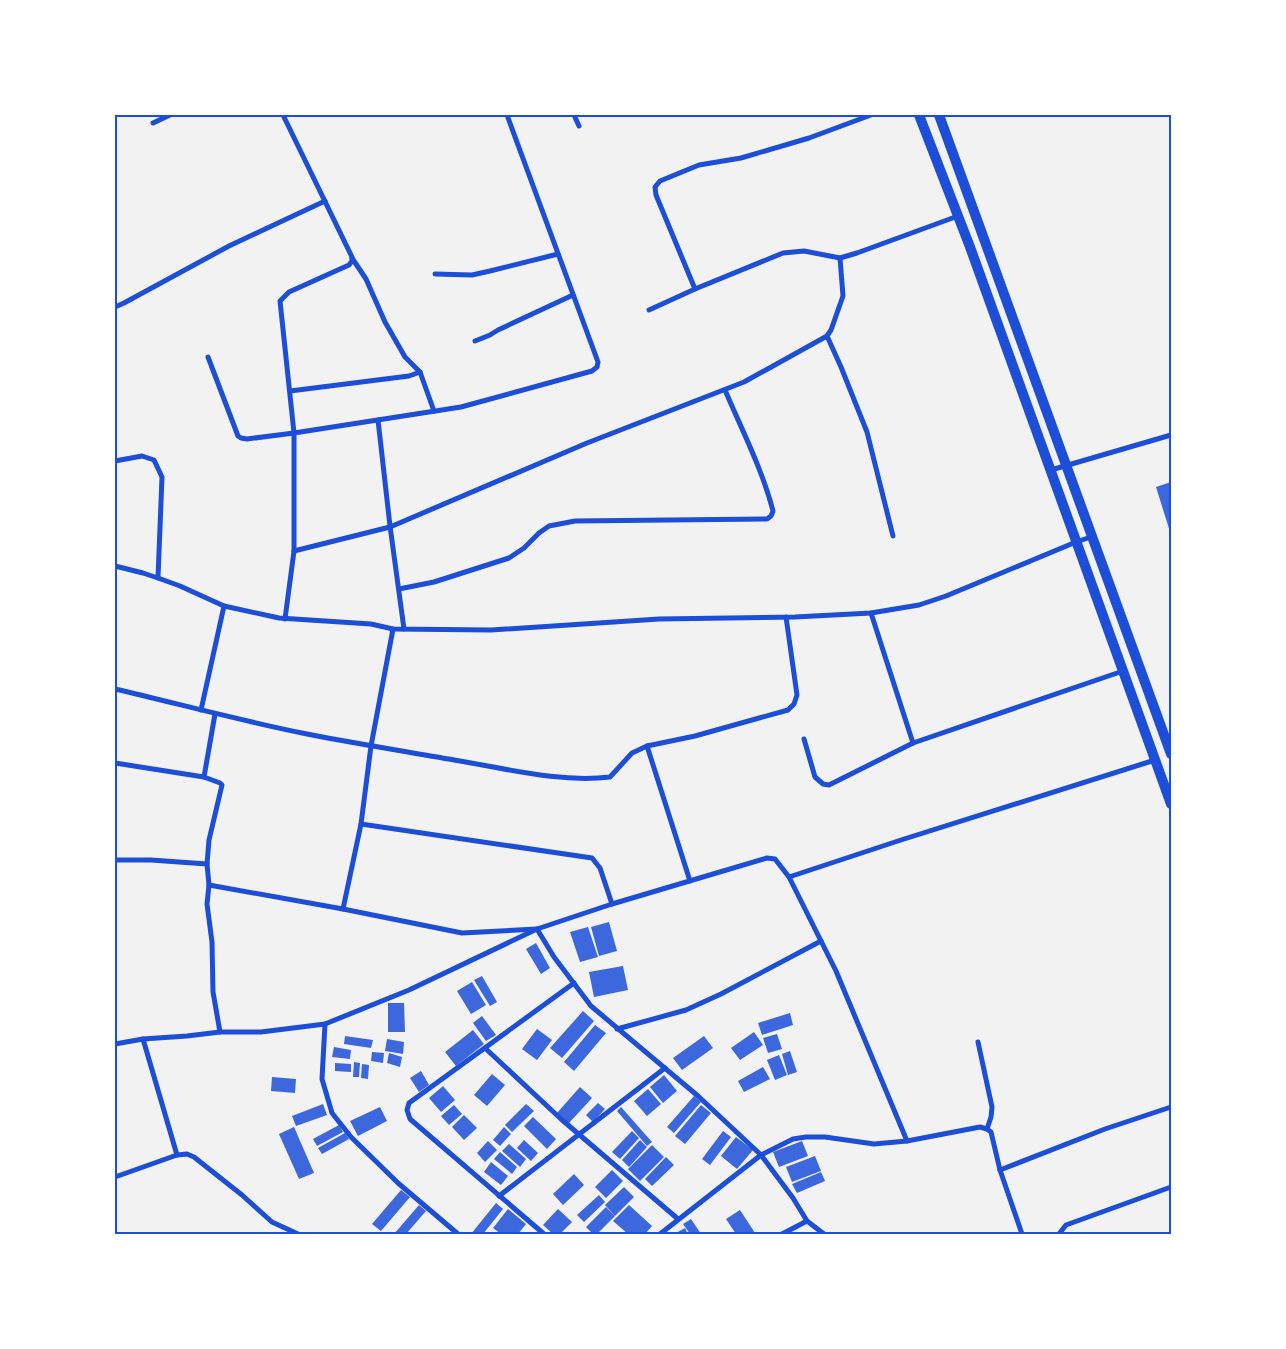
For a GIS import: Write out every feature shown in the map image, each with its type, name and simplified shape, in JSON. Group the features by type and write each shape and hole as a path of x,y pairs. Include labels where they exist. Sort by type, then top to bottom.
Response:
{"main road":[{"path":"919,115 1051,470 1171,804"},
{"path":"939,115 1171,754"}],"street":[{"path":"153,123 170,115"},
{"path":"284,115 352,257 366,279 385,322 405,357 420,372 434,411"},
{"path":"208,357 238,436 247,439 294,434 471,404 592,372 597,368 598,362 507,115"},
{"path":"574,115 579,126"},
{"path":"695,288 656,195 655,187 660,181 699,165 741,158 809,138 871,115"},
{"path":"115,307 229,246 325,201"},
{"path":"649,310 695,288 783,253 804,251 840,258 958,216"},
{"path":"435,274 481,273 558,254"},
{"path":"285,619 294,551 294,434 280,301 289,292 349,265 352,257"},
{"path":"294,551 390,527 587,443 744,382 827,336 843,296 840,258"},
{"path":"475,341 573,295"},
{"path":"827,336 867,432 893,536"},
{"path":"290,391 409,376 420,372"},
{"path":"398,589 434,582 509,558 524,548 549,526 566,522 766,519 771,516 774,511 771,502 753,454 724,390"},
{"path":"378,420 404,629"},
{"path":"1051,470 1171,435"},
{"path":"115,462 142,456 154,460 162,477 158,578"},
{"path":"115,566 143,572 224,606 285,619 371,624 393,629 490,630 659,619 786,617 870,613 918,605 946,596 1091,537"},
{"path":"201,710 224,606"},
{"path":"870,613 912,743"},
{"path":"115,688 215,714 306,734 543,775 593,779 610,777 632,753 647,746 695,736 788,710 794,704 797,695 786,617"},
{"path":"343,909 361,824 371,746 393,629"},
{"path":"804,739 815,777 823,784 829,785 912,743 1123,671"},
{"path":"204,777 215,714"},
{"path":"647,746 690,881"},
{"path":"789,877 1155,760"},
{"path":"115,764 204,777 220,782 222,785 209,840 207,864 209,885 207,904 212,942 213,992 220,1032"},
{"path":"361,824 592,858 600,868 612,904"},
{"path":"115,1044 143,1039 220,1032 261,1032 325,1024 409,990 537,929 612,904 767,858 775,859 789,877 836,971 907,1141"},
{"path":"115,860 151,860 207,864"},
{"path":"209,885 462,933 537,929"},
{"path":"537,929 554,957 591,1006 698,1096 761,1155 793,1198 807,1221 824,1234"},
{"path":"617,1029 686,1010 721,994 821,941"},
{"path":"544,1234 410,1119 407,1110 409,1103 574,983"},
{"path":"325,1024 322,1079 332,1113 351,1137 398,1183 458,1234"},
{"path":"143,1039 177,1155"},
{"path":"978,1042 992,1107 987,1129"},
{"path":"485,1048 578,1134 678,1219"},
{"path":"499,1196 665,1068"},
{"path":"1000,1170 1105,1129 1171,1107"},
{"path":"660,1234 761,1155 793,1139 825,1137 874,1144 907,1141 980,1127 991,1132 1000,1170 1022,1234"},
{"path":"115,1177 177,1155 186,1154 194,1157 242,1195 272,1222 298,1234"},
{"path":"1059,1234 1066,1225 1171,1188"},
{"path":"782,1234 807,1221"}],"building":[{"path":"1171,482 1171,535 1156,487"},
{"path":"609,922 617,951 599,956 591,927"},
{"path":"588,927 598,957 580,962 570,932"},
{"path":"536,943 550,968 541,974 526,949"},
{"path":"623,966 628,990 594,997 589,972"},
{"path":"482,976 497,1002 490,1006 474,980"},
{"path":"472,982 486,1005 471,1014 457,991"},
{"path":"388,1003 404,1003 405,1032 388,1032"},
{"path":"583,1011 594,1021 562,1058 550,1048"},
{"path":"790,1013 793,1025 762,1035 758,1023"},
{"path":"482,1016 496,1035 486,1041 473,1023"},
{"path":"595,1025 606,1033 574,1071 564,1062"},
{"path":"537,1029 552,1040 537,1060 522,1049"},
{"path":"473,1030 484,1044 456,1066 445,1052"},
{"path":"754,1032 763,1045 740,1060 731,1048"},
{"path":"777,1034 782,1049 768,1053 763,1038"},
{"path":"345,1036 373,1040 371,1048 344,1044"},
{"path":"704,1036 713,1048 682,1070 673,1058"},
{"path":"387,1039 404,1042 403,1054 385,1051"},
{"path":"334,1047 351,1050 350,1059 332,1057"},
{"path":"790,1051 797,1072 788,1075 782,1054"},
{"path":"372,1052 384,1053 383,1063 371,1061"},
{"path":"389,1053 402,1057 400,1067 387,1063"},
{"path":"779,1055 787,1075 775,1080 767,1060"},
{"path":"354,1062 360,1063 359,1077 353,1077"},
{"path":"335,1063 351,1064 351,1072 335,1071"},
{"path":"362,1064 369,1065 368,1079 361,1078"},
{"path":"763,1067 770,1079 744,1092 738,1081"},
{"path":"421,1071 429,1085 419,1092 410,1078"},
{"path":"492,1074 505,1085 487,1106 474,1095"},
{"path":"664,1075 677,1091 663,1103 650,1087"},
{"path":"272,1077 296,1079 295,1093 271,1091"},
{"path":"443,1086 455,1100 441,1112 429,1098"},
{"path":"580,1087 592,1098 569,1123 557,1113"},
{"path":"648,1089 661,1104 647,1116 634,1101"},
{"path":"694,1096 701,1102 674,1133 667,1127"},
{"path":"598,1103 605,1109 593,1122 586,1115"},
{"path":"323,1104 327,1115 296,1126 292,1116"},
{"path":"526,1104 534,1111 512,1132 505,1125"},
{"path":"454,1105 462,1114 449,1125 441,1116"},
{"path":"701,1105 711,1113 685,1144 675,1136"},
{"path":"380,1107 387,1121 358,1136 350,1121"},
{"path":"621,1107 652,1142 647,1146 617,1111"},
{"path":"464,1115 477,1128 464,1140 452,1127"},
{"path":"533,1117 556,1139 547,1149 524,1126"},
{"path":"339,1125 343,1132 317,1146 313,1139"},
{"path":"294,1127 314,1173 299,1179 279,1134"},
{"path":"504,1127 511,1134 500,1146 493,1140"},
{"path":"632,1131 639,1138 620,1159 612,1152"},
{"path":"723,1131 731,1137 710,1165 702,1159"},
{"path":"345,1133 349,1139 322,1154 318,1148"},
{"path":"736,1137 753,1150 737,1169 721,1156"},
{"path":"524,1140 538,1153 531,1161 517,1148"},
{"path":"640,1140 647,1147 629,1167 622,1160"},
{"path":"488,1141 497,1150 485,1162 477,1153"},
{"path":"802,1141 808,1156 779,1167 773,1152"},
{"path":"509,1144 526,1159 520,1167 502,1151"},
{"path":"652,1145 664,1157 640,1181 628,1169"},
{"path":"500,1152 517,1167 512,1174 494,1159"},
{"path":"815,1156 821,1171 792,1182 786,1167"},
{"path":"666,1157 674,1165 652,1186 645,1179"},
{"path":"491,1162 508,1176 501,1185 484,1172"},
{"path":"612,1170 623,1181 606,1198 595,1187"},
{"path":"821,1172 825,1181 797,1193 792,1184"},
{"path":"574,1174 584,1185 563,1205 553,1194"},
{"path":"624,1187 634,1197 615,1216 605,1205"},
{"path":"401,1190 410,1197 381,1231 372,1224"},
{"path":"599,1195 605,1202 584,1222 577,1215"},
{"path":"496,1203 503,1209 483,1234 471,1234"},
{"path":"419,1205 426,1211 406,1234 394,1234"},
{"path":"629,1205 652,1226 645,1234 628,1234 613,1221"},
{"path":"606,1207 615,1216 597,1234 593,1234 586,1227"},
{"path":"508,1209 526,1224 518,1234 501,1234 493,1228"},
{"path":"558,1209 572,1222 560,1234 553,1234 543,1225"},
{"path":"740,1210 755,1233 736,1234 726,1219"},
{"path":"691,1219 701,1234 690,1234 683,1224"},
{"path":"685,1228 688,1234 674,1234"}]}
